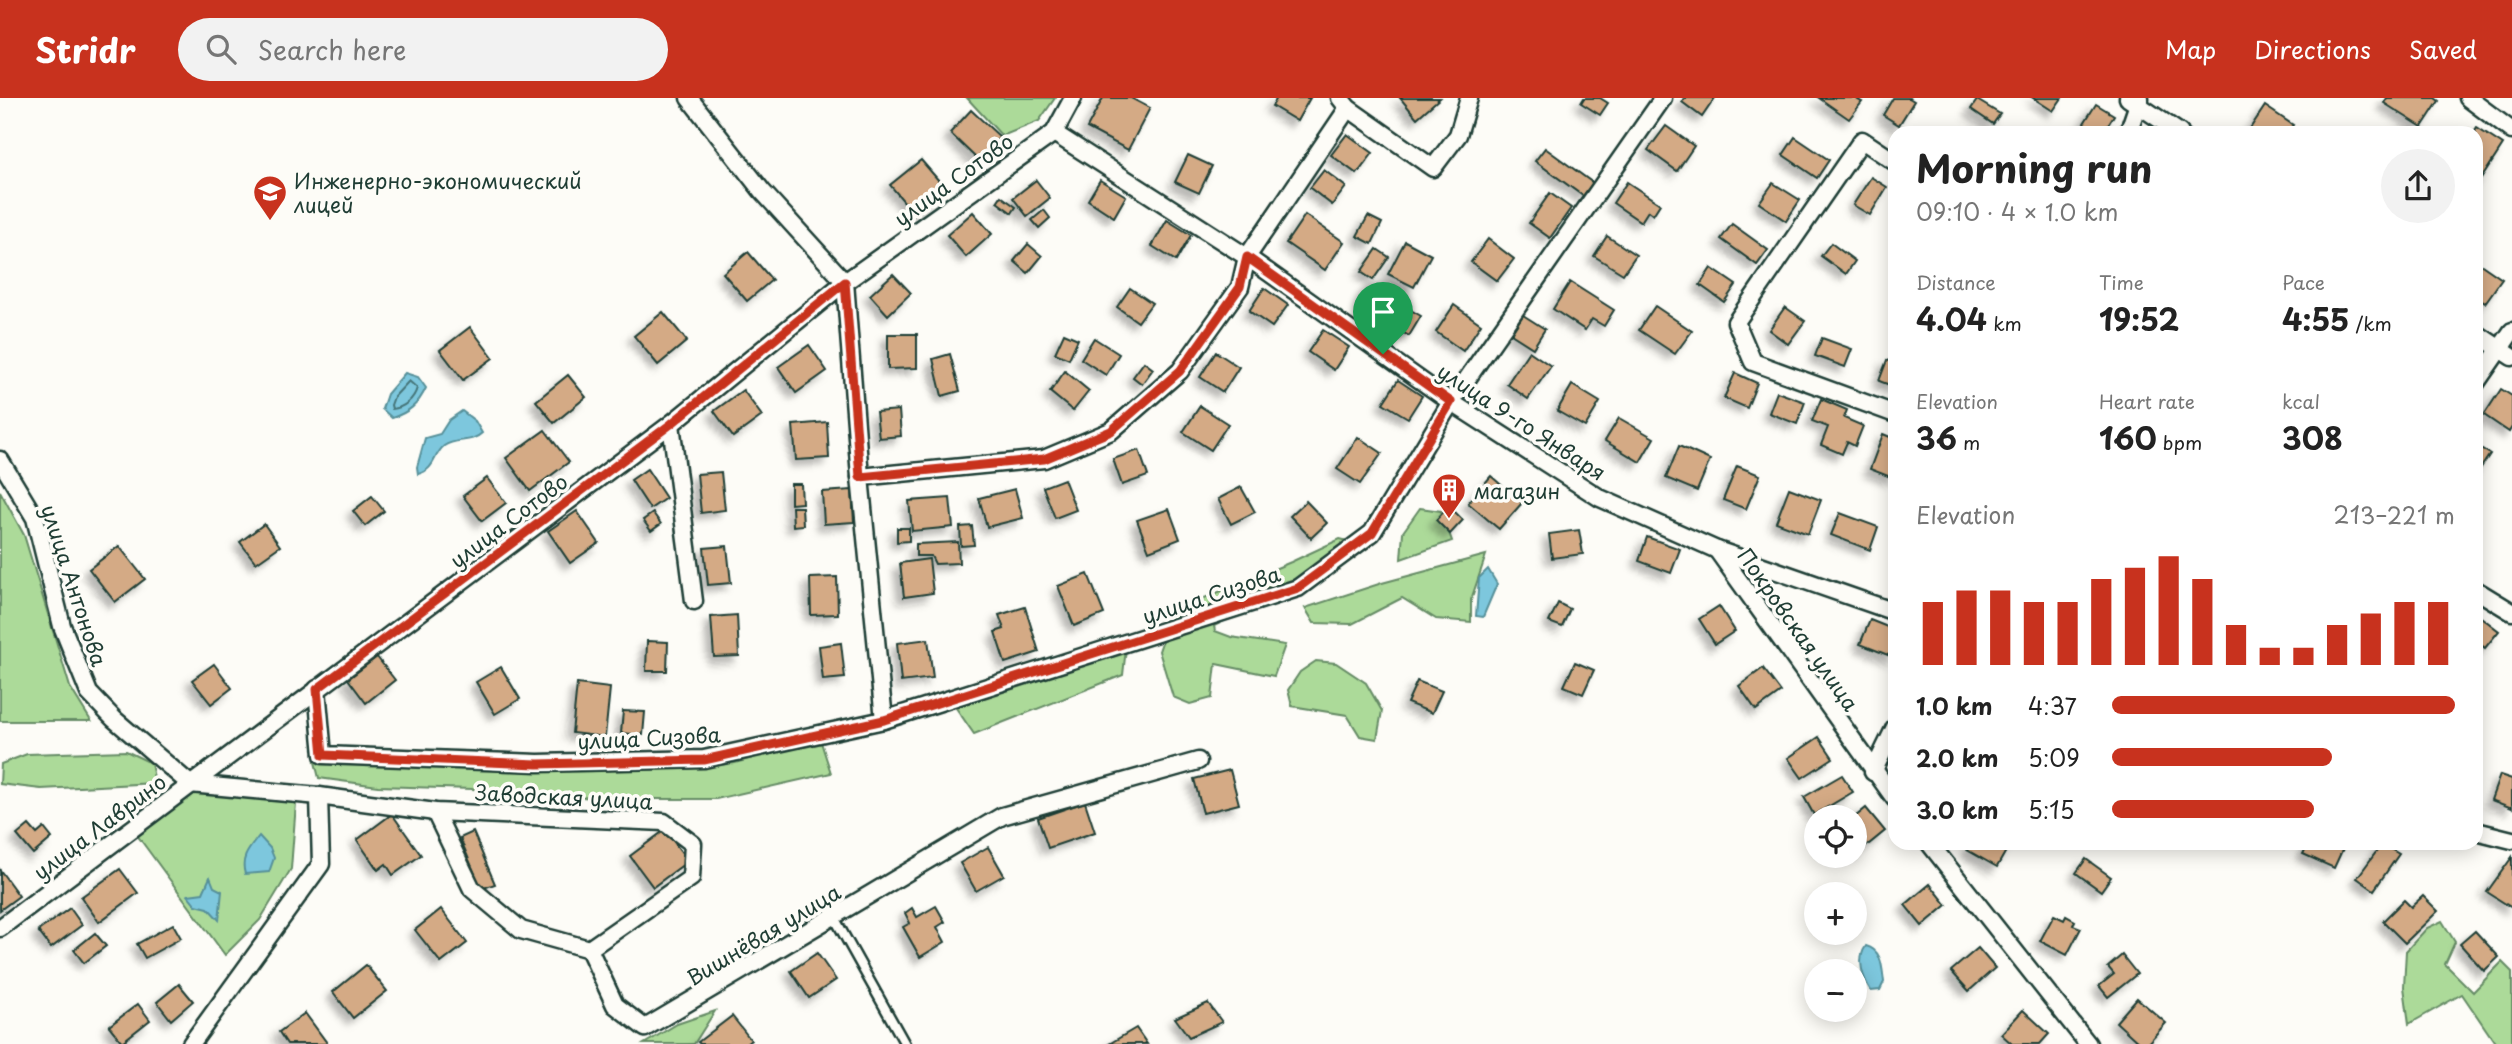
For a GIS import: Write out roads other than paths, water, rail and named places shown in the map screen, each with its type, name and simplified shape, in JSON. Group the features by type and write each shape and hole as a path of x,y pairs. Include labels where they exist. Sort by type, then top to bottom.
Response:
{"street":[{"path":"689,98 762,191 845,282 860,477 884,720"},
{"name":"улица Сотово","path":"190,784 671,424 845,282 1054,133 1073,98"},
{"path":"860,477 1044,459 1111,431 1180,371 1240,287 1247,257 1344,103 1433,168 1458,135 1469,98"},
{"name":"улица Сизова","path":"317,689 323,755 538,764 704,760 884,720 1298,588 1372,533 1451,402 1663,98"},
{"path":"2468,98 2512,131"},
{"path":"2129,126 2135,100 2170,126"},
{"name":"улица 9-го Января","path":"1054,133 1247,257 1451,402 1600,498 1717,550 1888,610"},
{"path":"1888,157 1862,140 1737,322 1753,362 1888,411"},
{"path":"2483,376 2506,353 2512,331"},
{"path":"2483,338 2506,353"},
{"path":"671,424 694,601"},
{"name":"улица Антонова","path":"0,460 35,518 62,626 89,693 114,719 190,784"},
{"name":"Покровская улица","path":"1717,550 1888,790"},
{"path":"2483,594 2512,612"},
{"path":"1874,772 1888,742"},
{"name":"Вишнёвая улица","path":"589,949 615,1005 645,1028 1002,817 1198,761"},
{"path":"190,784 319,796 435,811 472,889 521,930 589,949"},
{"name":"улица Лаврино","path":"0,928 190,784"},
{"path":"191,1044 321,864 319,796"},
{"name":"Заводская улица","path":"435,811 664,822 693,844 691,878 589,949"},
{"path":"2483,833 2512,840"},
{"path":"1935,850 2088,1044"}],"lane":[{"path":"834,917 905,1044"}],"water":[{"path":"405,373 418,377 426,388 412,407 392,418 382,409 387,394"},
{"path":"462,411 475,421 482,433 444,446 428,469 418,474 417,467 425,438 440,434 449,420"},
{"path":"1488,569 1497,584 1483,617 1476,616 1479,578"},
{"path":"259,836 270,848 274,858 269,872 245,874 245,858"},
{"path":"210,877 214,887 222,891 219,920 208,908 196,905 188,895 203,893"},
{"path":"1866,946 1878,955 1884,982 1880,990 1871,991 1867,982 1867,959 1861,959"}],"place":[{"name":"Инженерно-экономический лицей","path":"270,222"},
{"name":"магазин","path":"1449,520"}]}
